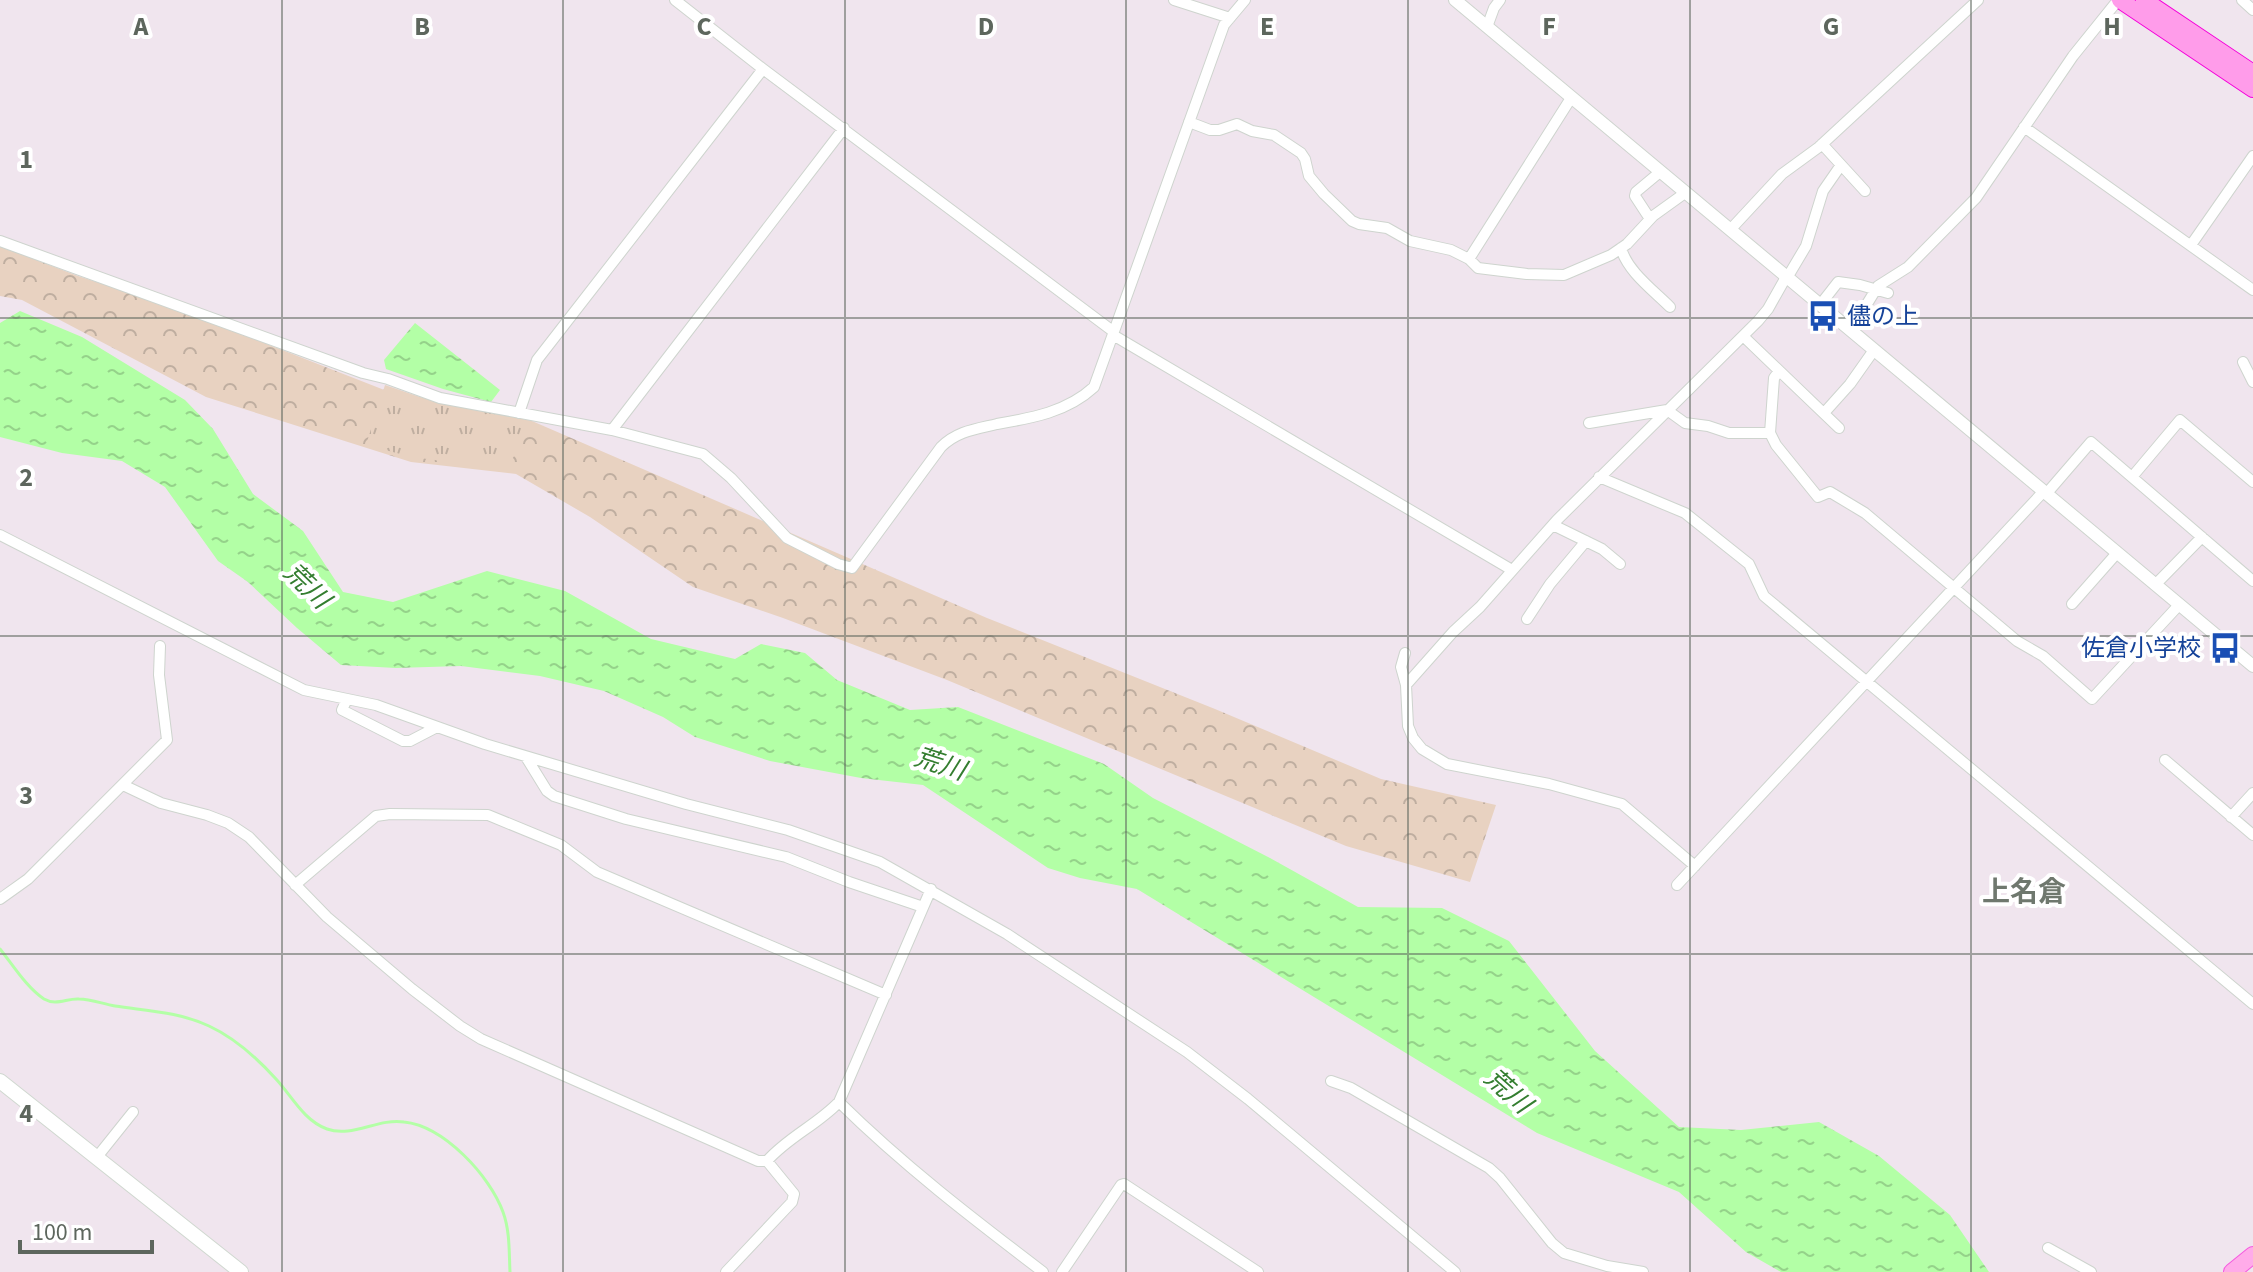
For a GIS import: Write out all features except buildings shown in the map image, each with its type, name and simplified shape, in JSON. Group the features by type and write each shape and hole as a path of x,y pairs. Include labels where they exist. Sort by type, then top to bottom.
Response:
{"highway":[{"path":"2119,0 2253,89"},
{"path":"2144,0 2253,73"}],"main road":[{"path":"0,1081 241,1272"},
{"path":"2232,1272 2253,1255"},
{"path":"2244,1272 2253,1265"}],"street":[{"path":"675,0 1114,333 1512,570"},
{"path":"1174,0 1230,18"},
{"path":"0,241 440,398 612,430 703,454 731,478 787,538 852,568 949,439 965,431 1035,417 1077,401 1094,387 1224,25 1245,0"},
{"path":"1455,0 2253,666"},
{"path":"1487,27 1500,0"},
{"path":"1730,230 1782,174 1822,144 1978,0"},
{"path":"1851,330 1875,289 1908,267 1976,198 2073,56 2119,0"},
{"path":"2242,0 2253,10"},
{"path":"519,413 537,360 763,69"},
{"path":"1469,259 1571,98"},
{"path":"1189,122 1210,130 1237,124 1252,131 1274,135 1301,153 1309,176 1352,221 1387,228 1410,241 1451,250 1469,259 1478,268 1564,275 1611,255 1650,219 1685,193"},
{"path":"2024,127 2253,290"},
{"path":"612,430 844,128"},
{"path":"1822,144 1865,191"},
{"path":"2191,245 2253,156"},
{"path":"1406,685 1599,477 1768,309 1806,246 1823,191 1841,165"},
{"path":"1650,219 1635,196 1660,172"},
{"path":"1621,248 1623,258 1632,269 1670,307"},
{"path":"1820,305 1838,282 1888,293"},
{"path":"1743,336 1839,428"},
{"path":"1824,413 1874,350"},
{"path":"2243,362 2253,382"},
{"path":"1779,371 1774,378 1770,433 1818,497 1830,492 1865,513 2017,641 2043,656 2092,699 2179,605"},
{"path":"1589,423 1667,410 1685,423 1729,433 1770,433"},
{"path":"2132,477 2180,420 2253,482"},
{"path":"1677,885 2091,442 2253,581"},
{"path":"1599,477 1685,513 1701,525 1749,564 1764,596 2253,1004"},
{"path":"1553,525 1602,549 1620,564"},
{"path":"0,535 313,693 376,705 526,757 816,839 880,862 1050,960 1187,1052 1455,1272"},
{"path":"2155,585 2202,537"},
{"path":"1527,619 1550,584 1586,541"},
{"path":"2072,604 2117,553"},
{"path":"0,899 28,879 167,740 159,675 160,646"},
{"path":"1405,653 1401,667 1406,685 1408,726 1422,749 1447,764 1549,784 1622,804 1695,866"},
{"path":"347,699 342,710 403,741 410,741 437,727"},
{"path":"526,757 547,791 554,796 626,819 786,857 923,907"},
{"path":"2165,760 2253,835"},
{"path":"123,785 161,803 228,823 249,837 327,917 412,989 481,1039 758,1161 767,1161 791,1188 794,1197 726,1272"},
{"path":"2231,817 2253,793"},
{"path":"295,885 381,814 488,815 561,845 597,872 886,995"},
{"path":"767,1161 780,1146 839,1102 931,889"},
{"path":"1331,1081 1351,1088 1489,1168 1564,1253 1607,1266 1643,1272"},
{"path":"839,1102 942,1196 1043,1272"},
{"path":"97,1157 133,1112"},
{"path":"1062,1272 1124,1184 1258,1272"},
{"path":"2048,1248 2091,1272"}],"green space":[{"path":"0,246 78,276 195,314 392,393 505,411 514,418 532,421 987,618 1381,779 1496,805 1470,882 1346,846 947,680 693,587 590,517 516,474 411,462 206,397 22,300 0,296"},
{"path":"385,385 423,398 532,421 516,453 503,469 412,457 366,445"}],"water":[{"name":"荒川","path":"20,311 82,337 185,400 213,429 253,494 303,531 343,592 393,602 487,571 565,591 651,639 735,659 761,644 805,653 837,680 910,710 958,707 1104,764 1153,798 1358,907 1442,908 1509,941 1595,1051 1679,1127 1741,1130 1819,1122 1879,1156 1950,1215 1989,1272 1781,1272 1746,1252 1679,1192 1537,1133 1137,889 1048,868 923,785 861,778 770,761 695,737 663,717 604,691 540,676 461,666 396,668 341,665 248,582 218,561 165,487 122,461 62,453 0,437 0,323"},
{"path":"415,323 500,390 491,402 386,369 384,360"}],"waterway":[{"path":"0,949 20,976 48,1001 84,999 186,1018 219,1031 253,1056 311,1120 327,1129 346,1131 404,1122 435,1133 464,1155 497,1198 507,1227 510,1272"}],"place":[{"name":"儘の上","path":"1823,316"},
{"name":"佐倉小学校","path":"2225,648"}],"district":[{"name":"上名倉","path":"2024,892"}]}
